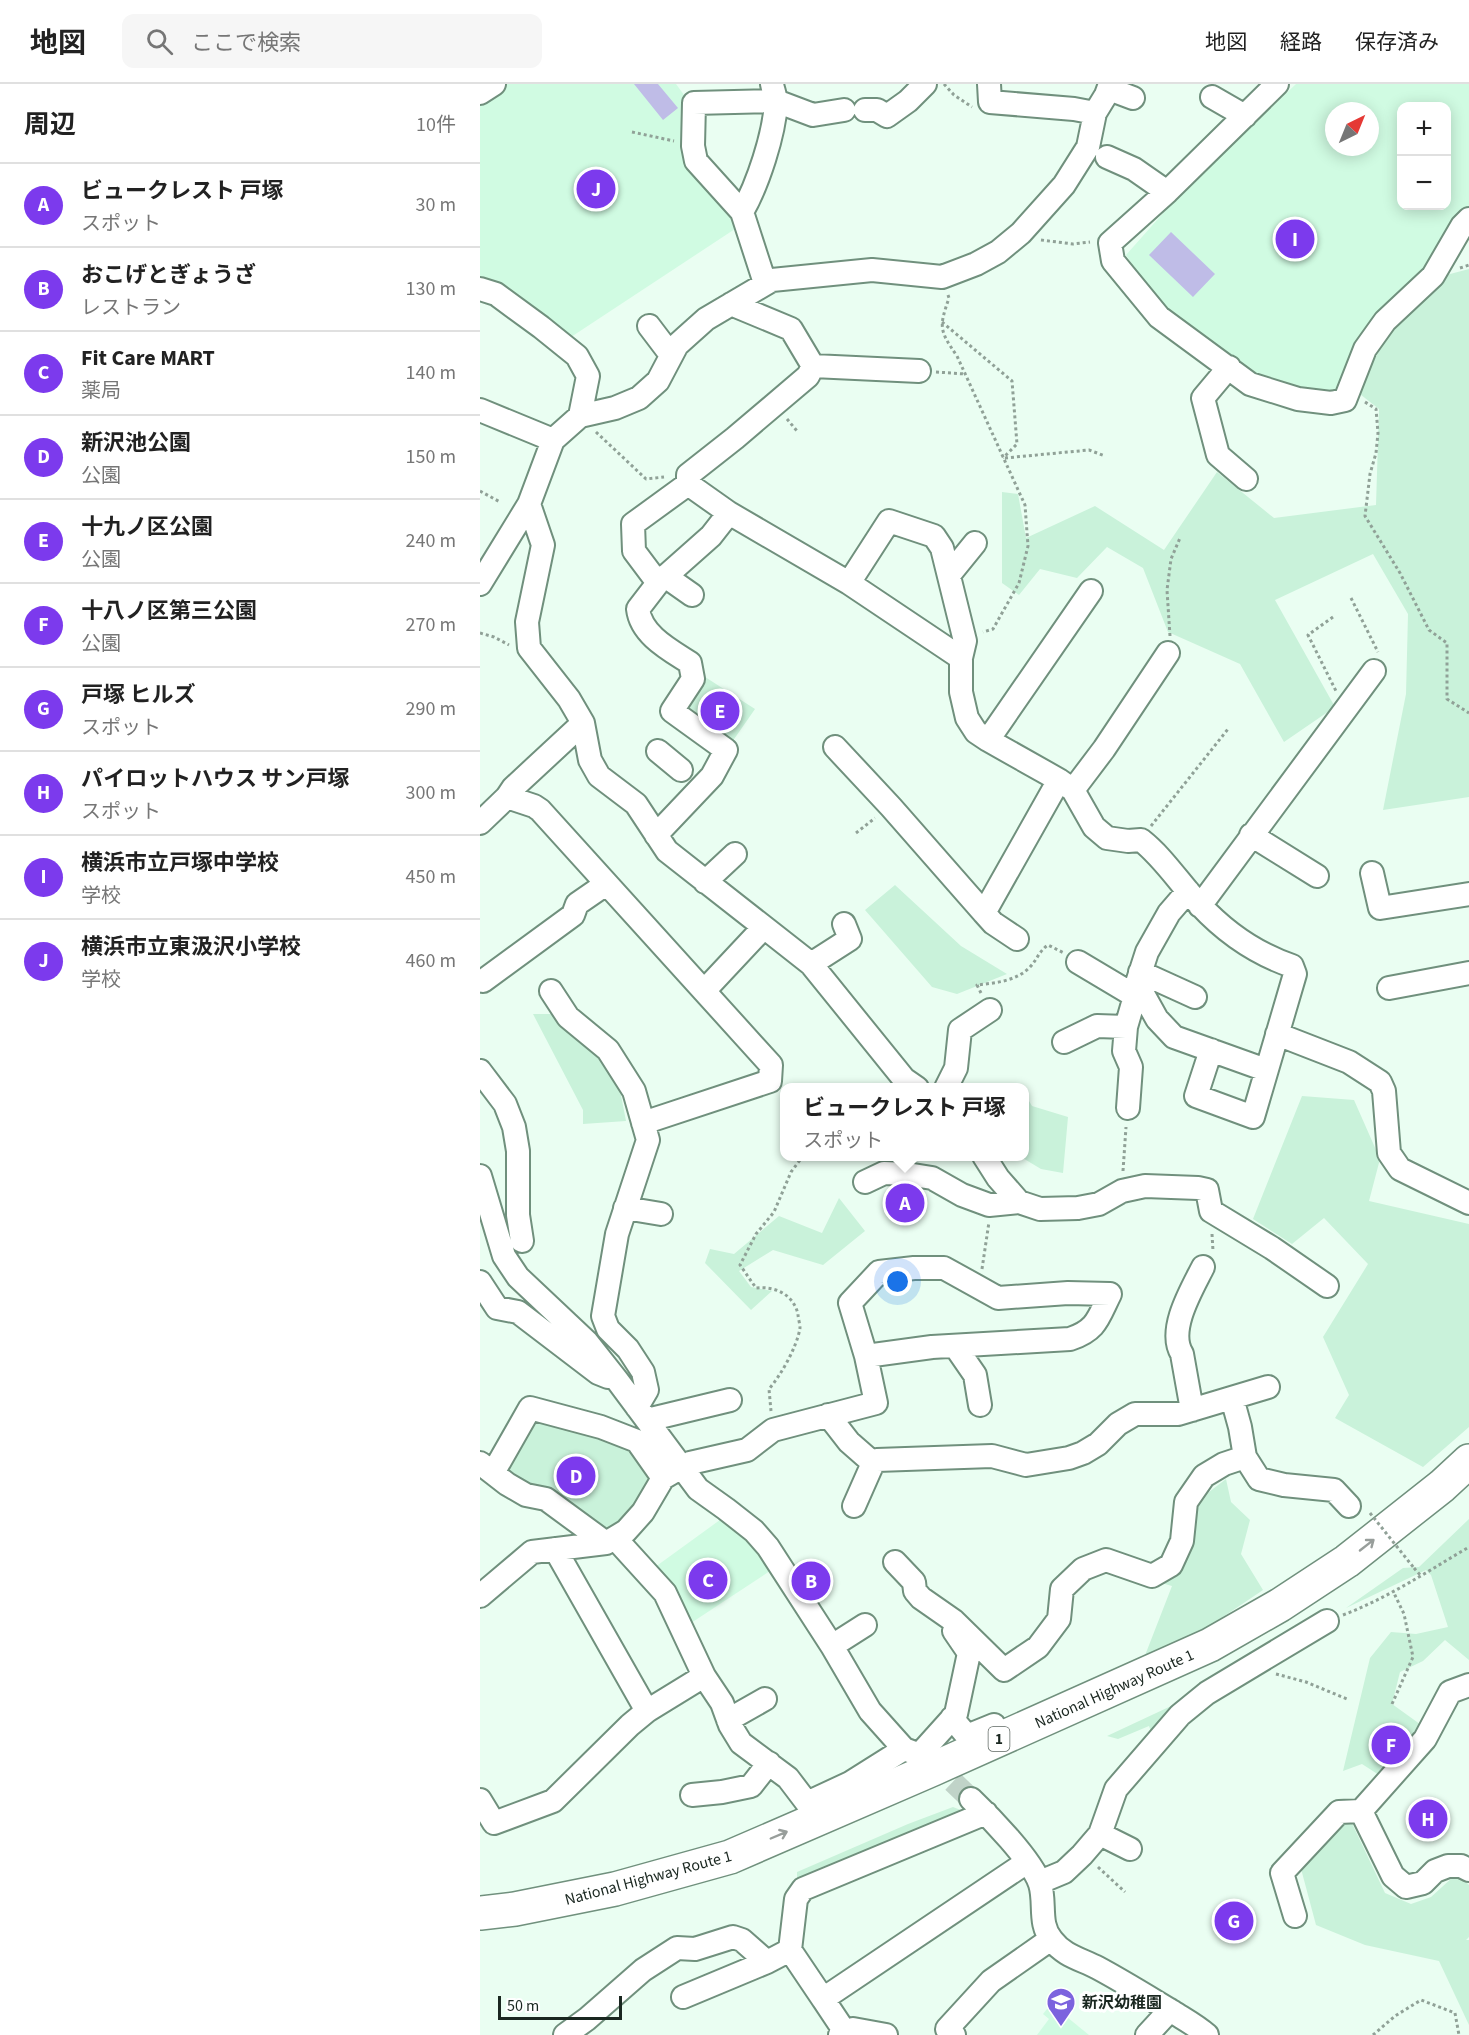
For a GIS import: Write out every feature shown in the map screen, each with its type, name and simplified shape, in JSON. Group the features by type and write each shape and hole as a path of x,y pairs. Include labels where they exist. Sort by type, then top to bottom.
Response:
{"highway":[{"name":"National Highway Route 1","path":"480,1913 515,1909 615,1889 730,1857 1210,1645 1280,1605 1347,1561 1442,1486 1469,1461"},
{"name":"National Highway Route 1","path":"480,1933 535,1926 625,1908 722,1879 791,1854 1168,1687 1288,1622 1364,1574 1469,1490"}],"street":[{"path":"480,93 494,84"},
{"path":"765,283 742,212 696,160 693,146 694,103 774,92 813,115 877,110 887,116 907,93 925,84"},
{"path":"1277,84 1167,192 1110,243 1113,261 1159,317 1250,384 1298,399 1331,402 1345,400 1365,349 1385,321 1433,276 1462,226 1469,219"},
{"path":"480,584 530,504 553,440 580,416 615,408 639,398 658,381 677,345 706,319 772,280 872,270 942,277 976,264 998,252 1021,233 1064,185 1088,147 1095,113 1109,86 1133,98"},
{"path":"742,212 751,195 768,144 774,92"},
{"path":"990,93 1095,113"},
{"path":"1212,97 1245,116"},
{"path":"1107,157 1134,169 1167,192"},
{"path":"480,289 496,294 577,356 588,376 580,416"},
{"path":"732,304 791,329 813,366"},
{"path":"650,326 671,355"},
{"path":"813,366 919,371"},
{"path":"692,596 662,580 634,551 633,524 808,376 813,366"},
{"path":"1229,367 1203,399 1218,455 1246,479"},
{"path":"480,410 553,440"},
{"path":"688,479 729,513 849,583 961,658"},
{"path":"530,504 543,545 526,622 529,648 568,699 583,723 590,760 599,776 636,804 667,851 811,964 904,1080 909,1083"},
{"path":"656,835 712,776 726,750 672,711 693,679 690,663 656,640 639,617 638,609 662,580 711,536 729,513"},
{"path":"849,583 889,521 934,536 942,548 966,641 961,658 961,692 967,718 976,732 1066,785 1094,827 1107,838 1141,840 1226,930 1272,959 1292,966 1295,974 1253,1117 1196,1095 1211,1050"},
{"path":"949,575 975,543"},
{"path":"988,740 1091,591"},
{"path":"984,913 1066,785 1104,749 1168,653"},
{"path":"1128,1108 1131,1066 1124,1051 1126,1027 1147,952 1169,913 1194,898 1251,835 1374,671"},
{"path":"480,823 507,797 513,788 583,723"},
{"path":"835,747 993,923 1017,939"},
{"path":"658,751 681,770"},
{"path":"507,797 540,810 771,1065 771,1081 643,1123"},
{"path":"1251,835 1317,876"},
{"path":"705,882 735,854"},
{"path":"1372,873 1380,908 1469,894"},
{"path":"483,981 573,915 577,904 606,884"},
{"path":"811,964 850,939 844,924"},
{"path":"704,992 764,927"},
{"path":"1078,962 1137,984 1195,996"},
{"path":"1389,988 1469,973"},
{"path":"1137,984 1157,1019 1174,1037 1266,1070"},
{"path":"551,990 568,1017 608,1050 634,1091 648,1140 616,1234 603,1316 608,1329 628,1349 643,1372 648,1390 642,1414"},
{"path":"948,1083 956,1068 960,1030 990,1010"},
{"path":"1064,1042 1097,1026 1126,1027"},
{"path":"1277,1034 1349,1062 1380,1082 1384,1091 1389,1154 1400,1169 1469,1203"},
{"path":"480,1071 505,1104 514,1127 518,1151 518,1215 522,1241"},
{"path":"987,1161 998,1178 1019,1202"},
{"path":"865,1182 884,1173 932,1178 989,1205 1019,1202 1040,1209 1078,1208 1099,1204 1122,1191 1145,1186 1207,1190 1210,1211 1272,1248 1327,1286"},
{"path":"480,1177 486,1211 504,1256 518,1277 587,1342 617,1380 642,1414 672,1473"},
{"path":"625,1208 661,1214"},
{"path":"1192,1410 1179,1348 1179,1315 1203,1267"},
{"path":"480,1596 532,1552 610,1541 626,1531 672,1473 690,1463 747,1450 773,1430 876,1403 866,1356 850,1303 879,1272 914,1268 944,1268 998,1298 1068,1293 1110,1294 1094,1325 1086,1333 1070,1339 955,1346 866,1356"},
{"path":"480,1282 497,1308 518,1312 598,1373 617,1380"},
{"path":"955,1346 975,1375 980,1406"},
{"path":"854,1506 873,1463 878,1460 992,1456 1026,1465 1069,1458 1098,1444 1118,1424 1135,1414 1178,1414 1268,1388"},
{"path":"1232,1398 1245,1457 1259,1479 1284,1485 1334,1490 1359,1509"},
{"path":"642,1414 730,1400"},
{"path":"896,1562 914,1582 915,1591 942,1614 969,1653 956,1714 917,1754 807,1803 788,1778 741,1743 728,1720 722,1703 704,1676 664,1593 610,1541 546,1500 526,1495 486,1468 530,1408 601,1427 637,1442 672,1473 698,1489 744,1524 768,1547 870,1710 917,1754"},
{"path":"828,1414 849,1442 873,1463"},
{"path":"916,1603 954,1621 1004,1670 1038,1647 1059,1619 1062,1589 1083,1569 1106,1560 1152,1576 1171,1565 1182,1541 1186,1502 1204,1476 1224,1464 1245,1457"},
{"path":"555,1549 647,1711"},
{"path":"1040,1882 1064,1872 1100,1834 1116,1789 1180,1715 1215,1688 1327,1621"},
{"path":"832,1646 865,1625"},
{"path":"952,1718 968,1736 1138,1662"},
{"path":"480,1800 494,1823 553,1801 630,1725 647,1711 704,1676"},
{"path":"1295,1916 1282,1873 1339,1812 1361,1811 1425,1739 1450,1692 1469,1685"},
{"path":"728,1720 765,1699"},
{"path":"692,1795 751,1786 769,1763"},
{"path":"886,2035 853,2029 842,2033 823,1999 790,1950 796,1899 803,1889 978,1806 1027,1862 1040,1882 1043,1926 1064,1953 1110,1975 1207,2035"},
{"path":"1361,1811 1392,1876 1406,1887 1423,1883 1435,1871 1448,1866 1461,1866 1469,1870"},
{"path":"1100,1834 1130,1849"},
{"path":"823,1999 1027,1862"},
{"path":"565,2035 643,1970 677,1948 695,1949 734,1937 742,1940 767,1962"},
{"path":"954,2035 946,2028 991,1981 1051,1939"},
{"path":"683,1997 790,1950"},
{"path":"1147,2035 1170,2010"}],"path":[{"path":"944,84 970,108 990,93"},
{"path":"632,132 693,146"},
{"path":"1044,241 1073,244 1110,243"},
{"path":"942,277 949,298 941,321 944,338 957,356 1025,505 1028,546 1019,583 993,629 975,634 961,658"},
{"path":"941,321 1012,381 1017,444 1003,458"},
{"path":"919,371 965,374"},
{"path":"1349,391 1376,409 1378,433 1376,453 1370,474 1365,516 1400,573 1429,630 1447,643 1447,699 1469,713"},
{"path":"580,416 646,479 688,479"},
{"path":"785,417 797,431"},
{"path":"1003,458 1089,450 1105,456"},
{"path":"480,491 500,502"},
{"path":"1168,653 1171,627 1167,590 1171,559 1180,538"},
{"path":"1350,598 1374,647"},
{"path":"1333,617 1308,635 1346,706"},
{"path":"480,633 494,637 521,652 529,648"},
{"path":"1151,827 1228,729"},
{"path":"856,832 858,833 873,820"},
{"path":"990,1010 977,985 1004,982 1020,975 1030,967 1041,949 1048,945 1078,962"},
{"path":"1122,1191 1128,1108"},
{"path":"773,1430 769,1389 787,1363 800,1327 795,1304 782,1292 767,1287 756,1288 740,1264 756,1234 774,1212 791,1172 799,1161"},
{"path":"979,1289 988,1232 989,1205"},
{"path":"1203,1267 1213,1250 1210,1211"},
{"path":"1359,1509 1421,1576"},
{"path":"1327,1621 1393,1592 1469,1547"},
{"path":"1392,1704 1413,1657 1404,1614 1393,1592"},
{"path":"1306,1682 1347,1699"},
{"path":"1104,1873 1125,1892"},
{"path":"1373,2035 1395,2016 1421,2000 1455,2013 1460,2035"}],"shaded area":[{"path":"504,84 676,84 687,99 687,159 741,225 568,339 480,280 480,101"},
{"path":"1296,84 1469,84 1469,211 1333,399 1252,379 1162,309 1126,255 1173,202"},
{"path":"1469,269 1469,797 1383,810 1406,694 1408,614 1373,554 1275,600 1335,707 1284,742 1240,664 1168,632 1143,568 1107,547 1077,578 1040,569 1019,595 1002,583 1002,492 1018,494 1026,538 1095,506 1164,550 1217,472 1274,518 1376,505 1379,409 1356,391 1395,324 1435,278"},
{"path":"702,675 755,709 730,745 687,714 684,703"},
{"path":"895,885 961,946 1007,974 957,994 932,987 865,910"},
{"path":"533,1014 554,1014 598,1051 619,1085 626,1121 583,1124 583,1110"},
{"path":"1302,1096 1354,1100 1380,1159 1369,1201 1469,1224 1469,1427 1423,1467 1335,1418 1349,1395 1323,1337 1368,1264 1324,1218 1292,1244 1253,1219"},
{"path":"1029,1101 1032,1106 1068,1117 1063,1173 1041,1169 1028,1161"},
{"path":"839,1198 865,1231 823,1265 773,1250 739,1271 751,1287 772,1291 751,1310 705,1263 710,1249 734,1254 779,1216 822,1233"},
{"path":"534,1417 628,1442 650,1478 649,1492 616,1531 604,1533 499,1473"},
{"path":"1226,1479 1231,1502 1250,1520 1241,1554 1263,1590 1202,1631 1144,1658 1172,1586 1158,1582 1177,1564 1199,1506 1209,1492"},
{"path":"724,1517 750,1537 773,1569 688,1625 651,1570"},
{"path":"1469,1519 1469,1660 1445,1640 1423,1661 1400,1672 1392,1704 1424,1727 1379,1775 1362,1764 1343,1771 1370,1658 1391,1632 1416,1634 1448,1627 1431,1575 1426,1570 1346,1608 1403,1568 1419,1567"},
{"path":"1201,1692 1154,1740 1149,1726 1118,1739 1107,1736"},
{"path":"953,1807 971,1814 797,1886 797,1872"},
{"path":"1349,1817 1385,1893 1411,1904 1431,1897 1453,1877 1469,1885 1469,1937 1466,1940 1469,1940 1469,2025 1439,1961 1365,1945 1316,1925 1300,1865"},
{"name":"新沢幼稚園","path":"1051,2004 1089,2035 1037,2035 1049,2019 1043,2014"}],"water":[{"path":"634,84 658,84 678,108 663,120"},
{"path":"1171,232 1215,274 1193,297 1149,255"}],"tunnel":[{"path":"929,1759 971,1799"}],"place":[{"name":"横浜市立東汲沢小学校","path":"596,189"},
{"name":"横浜市立戸塚中学校","path":"1295,239"},
{"name":"十九ノ区公園","path":"720,711"},
{"name":"ビュークレスト 戸塚","path":"905,1203"},
{"name":"新沢池公園","path":"576,1476"},
{"name":"Fit Care MART","path":"708,1580"},
{"name":"おこげとぎょうざ","path":"811,1581"},
{"name":"十八ノ区第三公園","path":"1391,1745"},
{"name":"パイロットハウス サン戸塚","path":"1428,1819"},
{"name":"戸塚 ヒルズ","path":"1234,1921"},
{"name":"新沢幼稚園","path":"1061,2028"}]}
